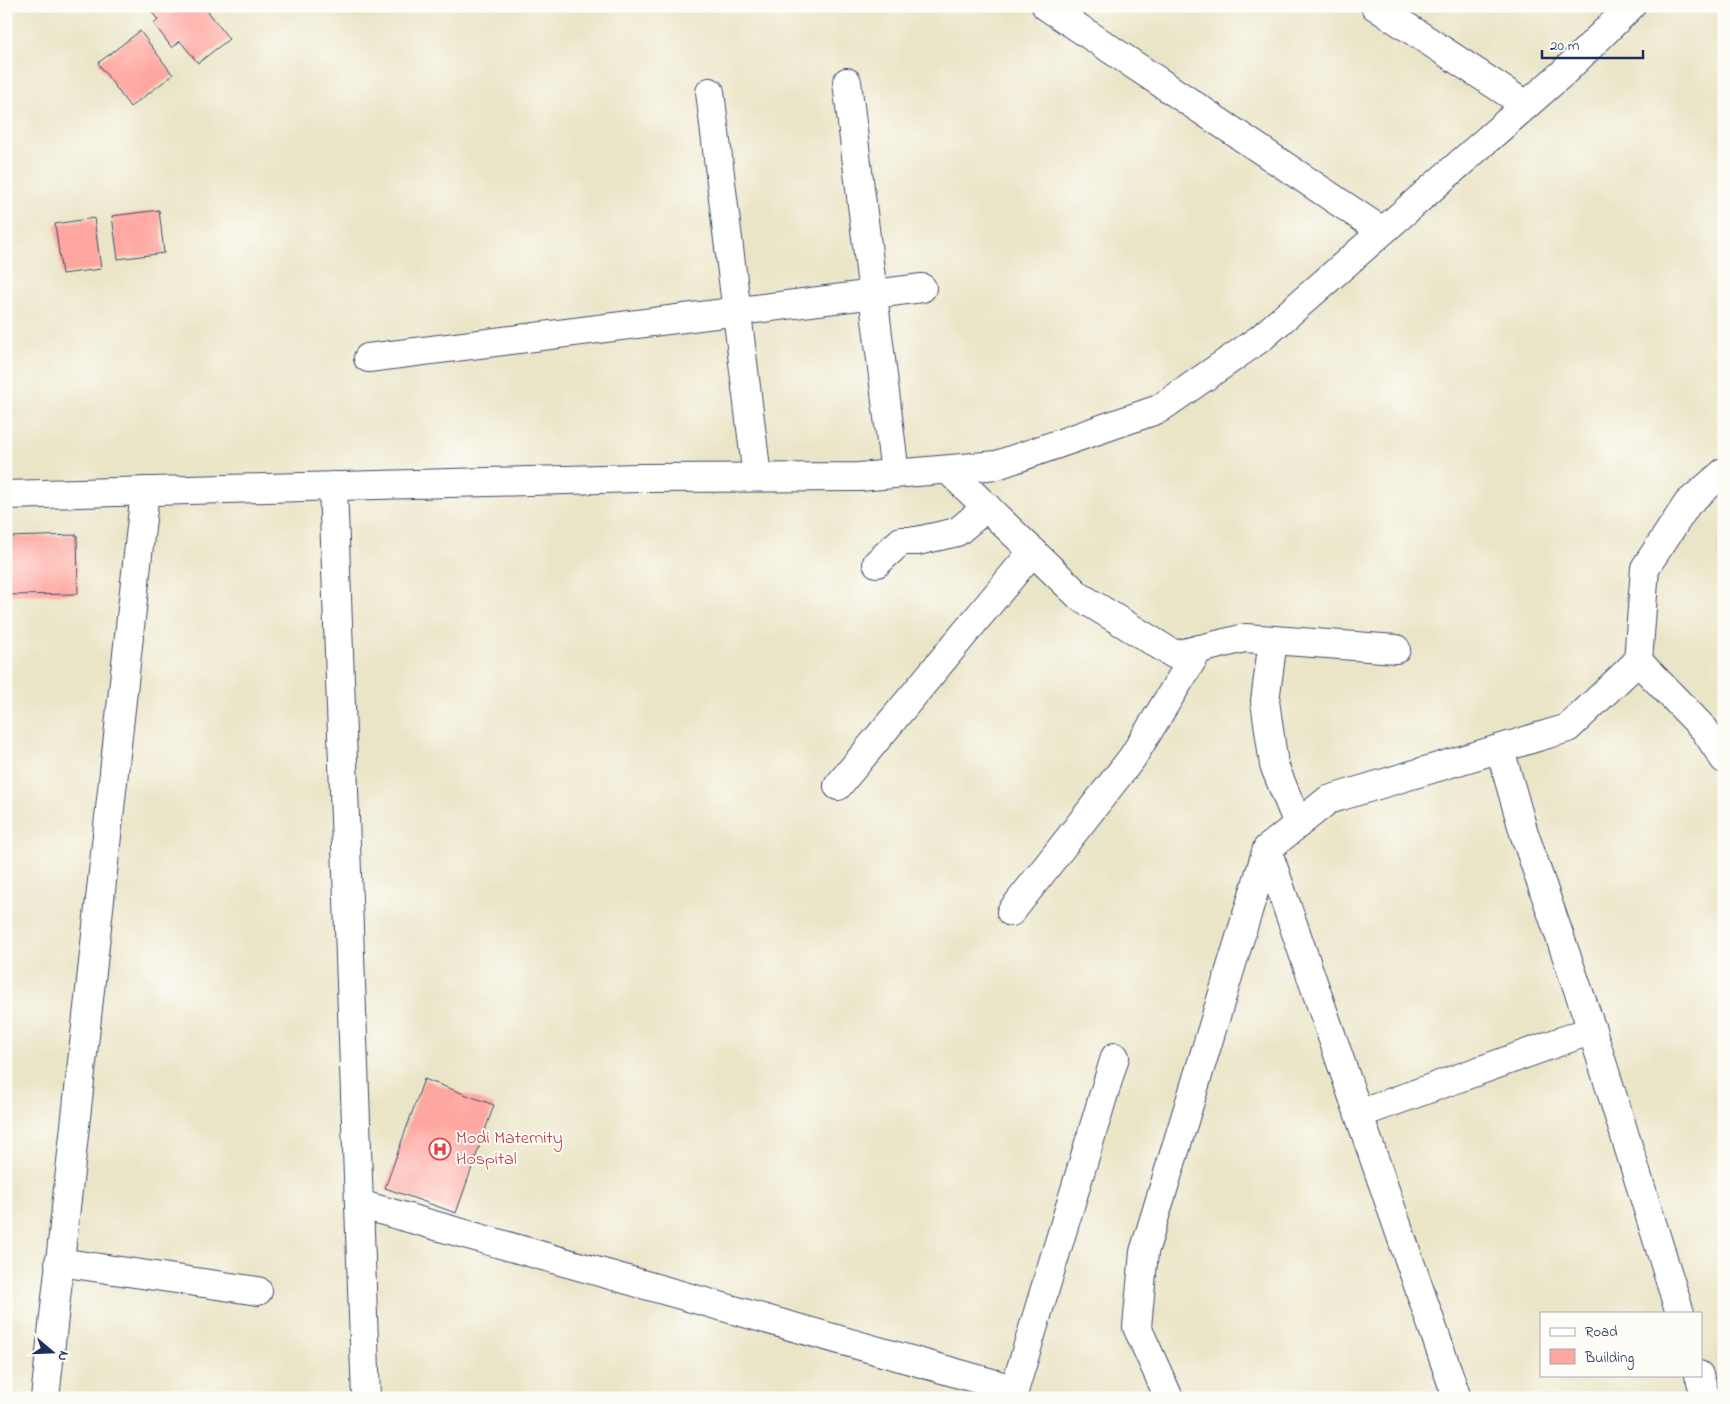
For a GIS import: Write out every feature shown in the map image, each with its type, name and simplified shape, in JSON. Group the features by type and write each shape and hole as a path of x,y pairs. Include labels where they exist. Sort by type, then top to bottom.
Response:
{"street":[{"path":"1046,6 1382,231"},
{"path":"1375,6 1526,105"},
{"path":"6,495 757,477 859,477 997,465 1158,409 1261,338 1526,105 1631,6"},
{"path":"847,82 895,474"},
{"path":"710,92 757,477"},
{"path":"368,358 922,288"},
{"path":"948,470 1079,596 1175,655 1245,638 1396,649"},
{"path":"1169,1398 1136,1327 1144,1252 1267,849 1328,800 1568,728 1638,661 1645,568 1688,503 1724,472"},
{"path":"333,486 366,1398"},
{"path":"45,1398 145,491"},
{"path":"877,563 901,541 917,541 957,532 987,507"},
{"path":"838,786 1033,551"},
{"path":"1273,640 1265,701 1274,765 1298,824"},
{"path":"1011,912 1132,758 1199,649"},
{"path":"1638,661 1704,730 1724,759"},
{"path":"1500,749 1524,832 1592,1030 1680,1312"},
{"path":"1267,849 1457,1398"},
{"path":"1359,1114 1592,1030"},
{"path":"359,1204 1013,1394 1115,1057"},
{"path":"60,1262 258,1291"},
{"path":"1699,1376 1706,1398"}],"building":[{"path":"147,6 204,6 229,39 198,63 180,41 172,48 154,24 158,20"},
{"path":"140,31 173,75 130,107 98,63"},
{"path":"159,210 164,253 118,259 112,216"},
{"path":"94,218 101,269 62,274 55,224"},
{"path":"77,535 78,594 6,595 6,537"},
{"path":"424,1079 494,1105 456,1213 385,1188"}],"place":[{"name":"Modi Maternity Hospital","path":"440,1149"}]}
